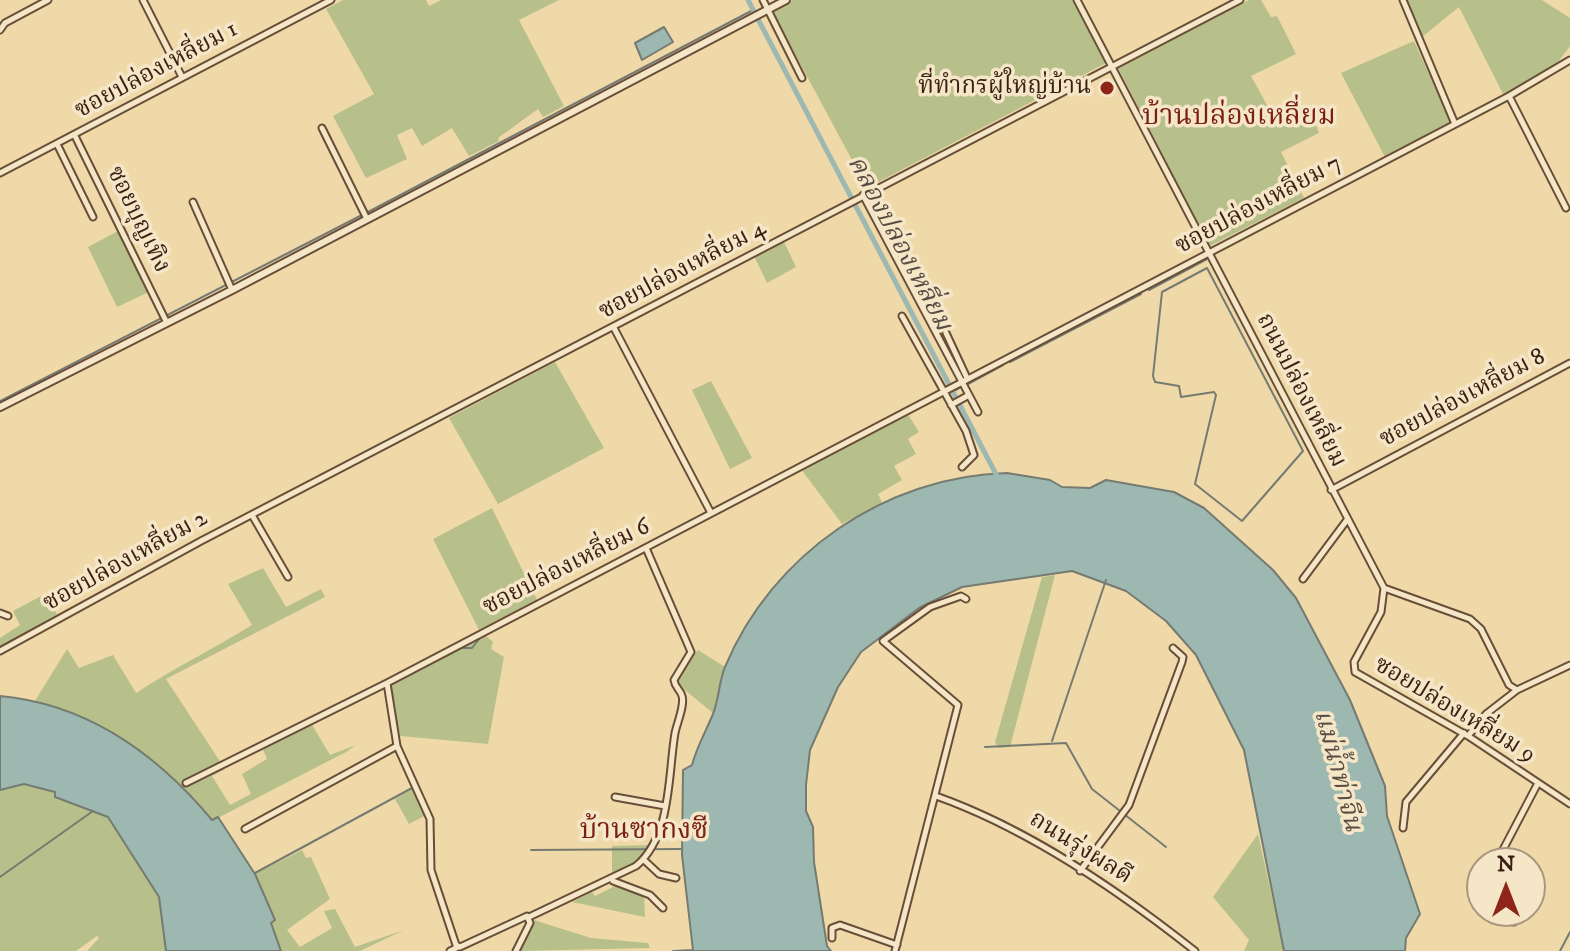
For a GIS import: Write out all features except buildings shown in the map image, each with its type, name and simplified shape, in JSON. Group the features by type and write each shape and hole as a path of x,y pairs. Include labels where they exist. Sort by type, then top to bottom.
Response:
{"street":[{"path":"1,26 48,0"},
{"path":"143,0 182,77"},
{"name":"ซอยปล่องเหลี่ยม 1","path":"0,173 331,0"},
{"path":"763,0 802,78"},
{"path":"0,407 232,290 365,216 786,0"},
{"name":"ถนนปล่องเหลี่ยม","path":"1077,0 1384,588"},
{"name":"ซอยปล่องเหลี่ยม 4","path":"270,505 1240,0"},
{"path":"1403,0 1455,124"},
{"name":"ซอยปล่องเหลี่ยม 7","path":"962,381 1509,96 1570,60"},
{"path":"1509,96 1566,208"},
{"path":"322,128 365,216"},
{"name":"ซอยบุญเทิง","path":"75,136 166,321"},
{"path":"57,144 93,217"},
{"path":"863,195 962,381"},
{"path":"193,202 232,290"},
{"path":"902,316 953,404 974,454 962,467"},
{"path":"614,328 711,513"},
{"path":"946,333 967,397 978,412"},
{"name":"ซอยปล่องเหลี่ยม 8","path":"1331,490 1570,363"},
{"name":"ซอยปล่องเหลี่ยม 6","path":"186,783 387,683 962,381"},
{"path":"953,404 967,397"},
{"name":"ซอยปล่องเหลี่ยม 2","path":"0,651 270,505"},
{"path":"252,515 288,577"},
{"path":"1303,579 1347,520"},
{"path":"450,951 612,881 644,860 653,844 665,806 683,698 674,680 690,657 691,647 646,548"},
{"path":"1384,588 1470,619 1481,629 1509,685 1517,690"},
{"name":"ซอยปล่องเหลี่ยม 9","path":"1384,588 1381,612 1354,662 1355,672 1466,734 1570,804"},
{"path":"832,938 832,928 840,925 896,948 958,705 883,641 944,600 961,596 966,599"},
{"path":"0,613 8,616"},
{"path":"1080,871 1129,805 1182,662 1183,657 1173,648"},
{"path":"1403,828 1406,802 1486,714 1517,690 1570,665"},
{"path":"387,683 397,746 430,819 431,870 458,947"},
{"path":"245,829 397,746"},
{"path":"1504,847 1538,783"},
{"name":"ถนนรุ่งผลดี","path":"936,796 998,819 1148,913 1195,951"},
{"path":"615,797 665,806"},
{"path":"644,860 659,874 676,878"},
{"path":"612,881 650,895 663,908"},
{"path":"516,951 530,923 529,917"}],"green space":[{"path":"343,0 426,0 429,6 441,0 559,0 519,20 564,106 543,117 538,109 498,138 499,141 469,156 452,128 422,146 412,128 397,135 407,159 366,178 333,116 374,94 326,9"},
{"path":"793,0 1073,0 1106,63 867,188 772,11"},
{"path":"1249,0 1261,0 1271,17 1277,16 1296,54 1251,76 1278,125 1316,125 1319,133 1281,152 1304,198 1210,246 1117,66"},
{"path":"1407,0 1542,0 1570,18 1570,46 1556,65 1504,96 1459,7 1422,37"},
{"path":"1414,41 1451,123 1385,157 1341,73"},
{"path":"118,231 149,292 117,307 88,247"},
{"path":"784,242 796,267 767,283 754,256"},
{"path":"555,362 604,448 498,504 449,418"},
{"path":"711,381 752,458 730,469 692,390"},
{"path":"907,413 919,432 908,439 916,454 894,466 902,480 878,494 882,502 842,524 801,469"},
{"path":"492,508 537,600 479,630 433,539"},
{"path":"263,568 286,607 321,589 325,597 166,679 225,769 212,776 230,805 251,794 242,774 267,759 262,747 311,723 330,755 356,745 346,752 212,821 206,813 35,701 67,649 79,668 113,655 136,693 252,625 228,584"},
{"path":"1055,575 1010,747 998,748 995,742 1042,577"},
{"path":"45,594 57,614 0,648 0,638 20,625 13,611"},
{"path":"485,635 493,642 491,649 504,657 488,744 400,736 390,683"},
{"path":"698,650 725,667 713,713 675,682"},
{"path":"24,784 55,792 108,817 159,897 166,951 87,951 99,938 97,936 76,951 0,951 0,790"},
{"path":"414,788 426,815 409,824 395,799"},
{"path":"1258,834 1284,951 1244,951 1249,940 1213,897"},
{"path":"651,845 633,863 612,874 612,846"},
{"path":"302,850 306,858 311,857 330,899 287,930 300,947 332,928 324,911 335,909 355,947 404,930 360,951 281,951 271,922 274,920 255,874"},
{"path":"617,885 644,895 645,917 572,902 592,892 595,896"},
{"path":"534,920 591,938 648,943 650,948 519,951"}],"water":[{"path":"664,27 673,42 642,60 635,43"},
{"name":"แม่น้ำท่าจีน","path":"1007,473 1050,480 1062,487 1090,488 1106,480 1174,492 1204,508 1273,570 1296,598 1350,700 1385,786 1387,816 1420,914 1406,938 1405,951 1284,951 1244,750 1196,655 1166,621 1126,591 1072,571 962,587 919,608 861,652 838,687 810,750 806,785 806,811 813,827 814,862 827,946 831,951 673,951 693,950 682,855 683,770 692,765 715,708 725,667 746,626 772,589 803,557 838,529 877,506 918,489 962,478"},
{"path":"0,696 62,709 91,721 144,754 191,796 212,820 218,817 255,874 275,920 271,923 281,951 166,951 159,897 108,817 55,797 55,792 24,784 0,790"}],"waterway":[{"name":"คลองปล่องเหลี่ยม","path":"748,0 998,478"},
{"path":"368,212 753,10"},
{"path":"0,401 362,215"},
{"path":"1149,290 1207,259"},
{"path":"1207,268 1303,451 1242,521 1195,484 1216,395 1214,392 1181,397 1179,386 1155,382 1153,376 1162,292 1207,268"},
{"path":"1010,362 1141,294"},
{"path":"968,384 1003,365"},
{"path":"953,392 961,387"},
{"path":"567,592 644,552"},
{"path":"1052,741 1106,580"},
{"path":"401,679 461,648 472,648 483,634"},
{"path":"985,747 1066,743 1092,789 1166,847"},
{"path":"255,873 412,788"},
{"path":"0,877 93,811"},
{"path":"531,850 682,849"},
{"path":"1560,951 1570,932"}],"place":[{"name":"ที่ทำกรผู้ใหญ่บ้าน","path":"1107,88"}],"district":[{"name":"บ้านปล่องเหลี่ยม","path":"1239,118"},
{"name":"บ้านซากงซี","path":"644,832"}]}
